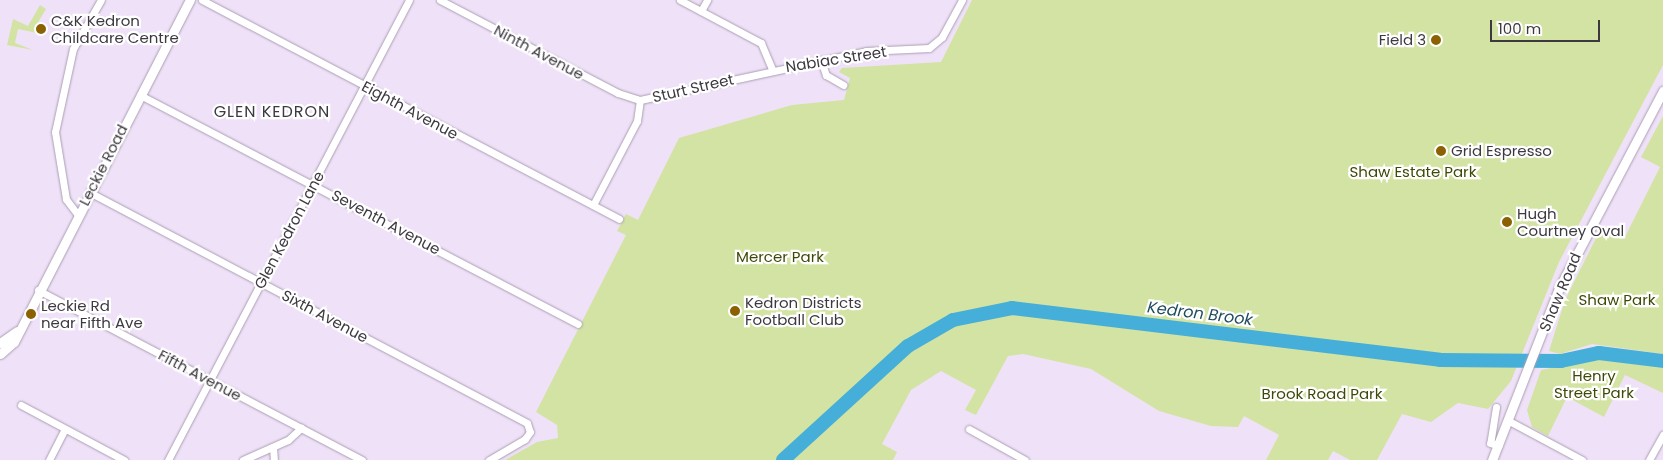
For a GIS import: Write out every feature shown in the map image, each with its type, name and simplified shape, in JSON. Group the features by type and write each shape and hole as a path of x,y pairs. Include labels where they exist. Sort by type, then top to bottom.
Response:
{"street":[{"path":"78,215 66,199 56,132 76,42 100,0"},
{"name":"Leckie Road","path":"0,354 14,342 17,331 38,290 190,0"},
{"name":"Eighth Avenue","path":"202,0 618,219"},
{"name":"Glen Kedron Lane","path":"168,460 409,0"},
{"name":"Ninth Avenue","path":"440,0 618,93 640,100"},
{"path":"680,0 761,43 772,69"},
{"path":"701,11 707,0"},
{"name":"Nabiac Street","path":"772,69 885,49 929,48 942,37 962,0"},
{"path":"821,60 826,75 843,85"},
{"name":"Sturt Street","path":"593,206 637,121 640,100 772,69"},
{"name":"Shaw Road","path":"1492,460 1559,288 1663,91"},
{"name":"Seventh Avenue","path":"140,95 313,183 578,324"},
{"name":"Sixth Avenue","path":"89,192 519,417 530,429 521,442 489,460"},
{"name":"Fifth Avenue","path":"38,290 362,460"},
{"name":"Leckie Road","path":"0,343 17,331"},
{"path":"21,405 124,460"},
{"path":"1496,406 1490,443 1499,446"},
{"path":"1509,420 1582,460"},
{"path":"243,460 273,447 301,428"},
{"path":"49,460 65,429"},
{"path":"968,429 1025,460"},
{"path":"1649,460 1663,435"},
{"path":"273,447 274,460"}],"green space":[{"path":"972,0 1663,0 1663,65 1559,262 1511,381 1488,409 1458,403 1431,422 1402,414 1377,460 1350,460 1333,451 1328,460 1266,460 1279,435 1244,416 1238,427 1211,426 1159,411 1091,369 1023,354 1008,356 976,415 965,410 976,390 941,371 911,390 882,444 897,452 893,460 505,460 537,442 558,438 557,425 536,412 626,235 617,231 626,214 638,220 679,138 792,105 844,100 850,78 839,72 842,68 941,62"},
{"path":"40,5 46,9 37,24 43,28 42,34 18,29 15,43 33,50 7,45 13,19 28,26"},
{"name":"Shaw Park","path":"1663,116 1663,354 1592,344 1560,354 1549,351 1565,300 1598,234 1624,239 1660,167 1641,157"},
{"name":"Henry Street Park","path":"1600,358 1663,367 1663,393 1625,375 1604,417 1567,397 1548,436 1532,427 1527,410 1541,370"}],"waterway":[{"name":"Kedron Brook","path":"783,460 908,346 953,320 1012,308 1440,360 1561,361 1599,353 1663,361"}],"place":[{"name":"C&K Kedron Childcare Centre","path":"41,29"},
{"name":"Field 3","path":"1436,40"},
{"name":"Grid Espresso","path":"1441,151"},
{"name":"Hugh Courtney Oval","path":"1507,222"},
{"name":"Kedron Districts Football Club","path":"735,311"},
{"name":"Leckie Rd near Fifth Ave","path":"31,314"}],"district":[{"name":"GLEN KEDRON","path":"272,112"}],"park label":[{"name":"Shaw Estate Park","path":"1413,172"},
{"name":"Mercer Park","path":"780,257"},
{"name":"Brook Road Park","path":"1322,394"}]}
